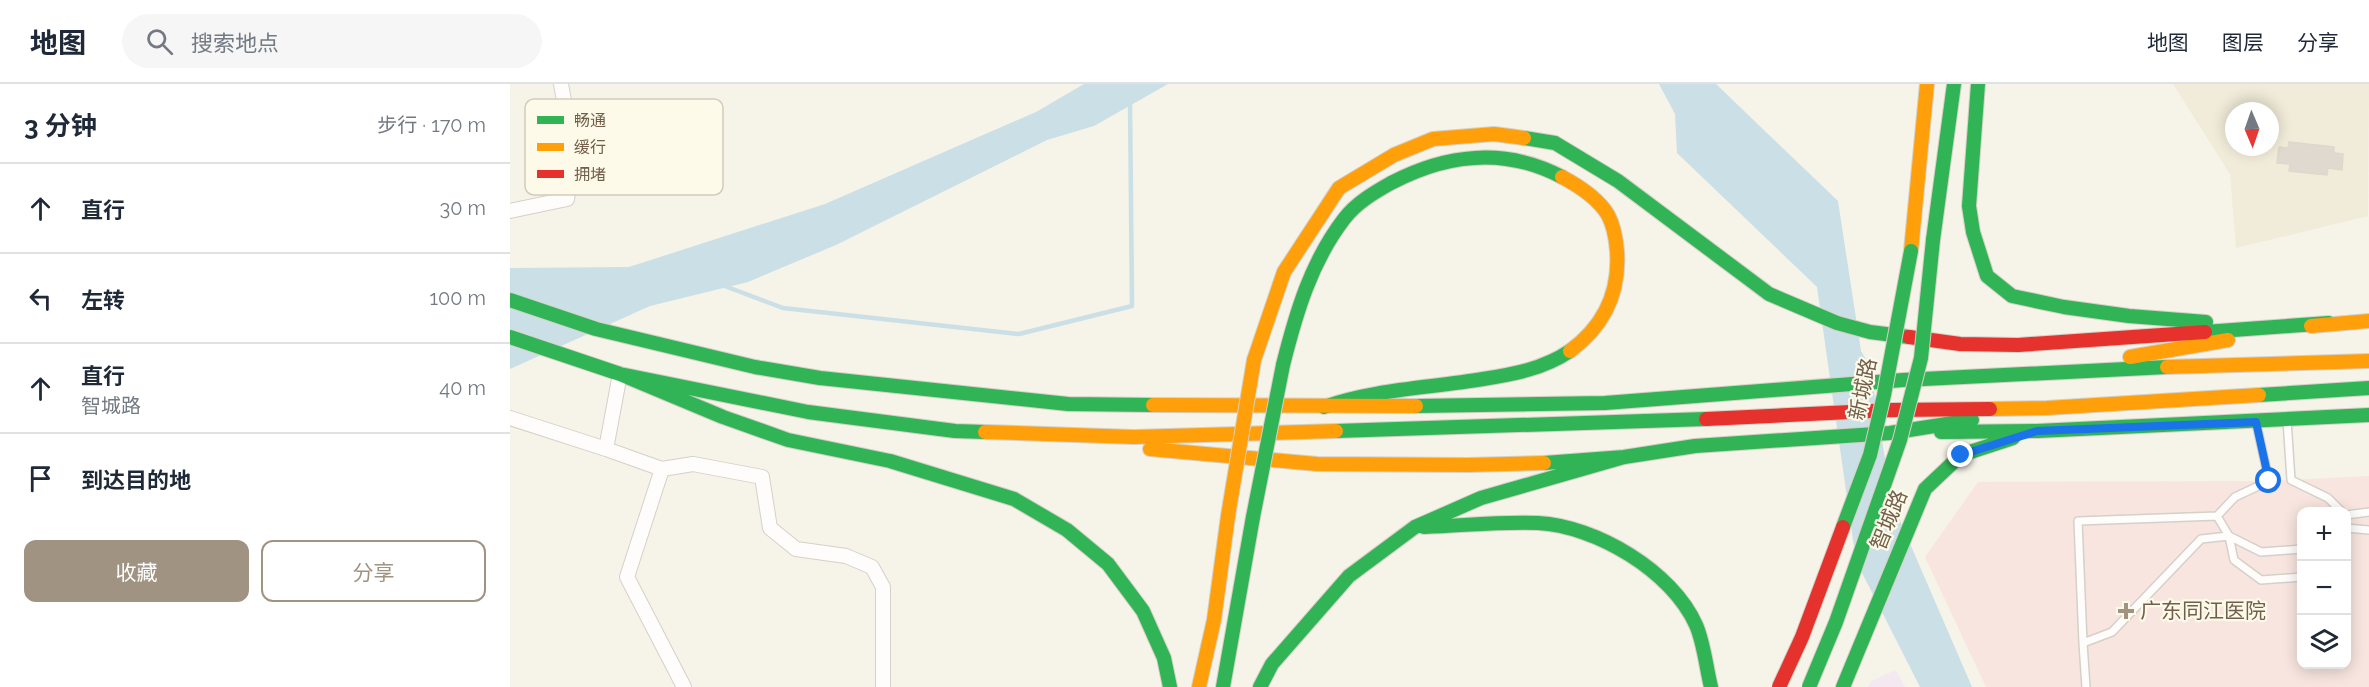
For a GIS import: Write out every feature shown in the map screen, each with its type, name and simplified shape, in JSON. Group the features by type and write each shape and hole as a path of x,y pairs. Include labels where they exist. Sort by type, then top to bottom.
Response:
{"main road":[{"name":"新城路","path":"1779,687 1802,637 1870,454 1884,395 1911,251 1927,84"},
{"path":"1809,687 1836,622 1892,462 1921,358 1933,240 1954,84"},
{"path":"1978,84 1969,206 1973,232 1987,276 2012,296 2064,307 2194,322 2329,323"},
{"path":"1199,687 1214,620 1228,516 1254,360 1284,272 1340,188 1395,155 1433,139 1494,134 1555,143 1618,181 1769,294 1837,323 1870,332 1960,344 2018,345 2369,321"},
{"path":"1223,687 1253,517 1283,365 1298,306 1321,254 1347,215 1376,192 1411,171 1445,160 1515,158 1555,171 1590,194 1610,219 1618,252 1616,283 1610,307 1597,329 1568,353 1526,372 1432,387 1373,392 1324,407"},
{"path":"510,300 596,329 766,369 820,378 1068,404 1324,407 1605,403 1903,380 2137,368 2369,362"},
{"path":"2031,374 2369,316"},
{"path":"510,337 620,374 723,417 788,440 891,461 1014,499 1067,530 1108,564 1143,611 1164,658 1170,687"},
{"path":"620,374 808,411 955,431 1317,464 1468,465 1624,457 1695,446 1831,436 2037,431 2369,415"},
{"path":"955,431 1134,437 1599,424 1808,413 2047,408 2369,388"},
{"path":"1890,433 2047,408"},
{"name":"智城路","path":"1843,687 1925,489 1961,455 2037,431"},
{"path":"1260,687 1272,664 1349,576 1415,527 1481,498 1624,457"},
{"path":"1415,527 1539,523 1591,534 1634,558 1668,583 1696,625 1711,687"}],"street":[{"path":"561,84 564,99"},
{"path":"510,211 567,199 568,195"},
{"path":"606,448 620,374"},
{"path":"510,418 606,448 662,469 693,464 762,477 770,528 796,549 846,556 872,567 883,587 883,687"},
{"path":"662,469 627,577 684,687"}],"lane":[{"path":"2287,418 2291,480 2328,498 2337,507"},
{"path":"2086,687 2078,521 2217,516 2235,496 2269,481 2256,422"},
{"path":"2351,514 2369,512"},
{"path":"2217,516 2229,536 2234,560 2261,580 2297,577"},
{"path":"2351,528 2369,530"},
{"path":"2083,643 2112,632 2201,539 2229,536 2261,552 2297,549"}],"shaded area":[{"path":"1084,84 1168,84 1094,126 1047,140 836,245 748,282 650,306 510,369 510,268 629,267 825,204 1036,112"},
{"path":"1659,84 1716,84 1838,201 1861,351 1870,366 1892,502 1972,687 1920,687 1856,561 1817,287 1677,153 1675,114"},
{"path":"2173,84 2369,84 2368,216 2236,248 2230,174"},
{"name":"广东同江医院","path":"2369,476 2369,687 1986,687 1925,557 1978,482 2269,481"},
{"path":"1896,670 1905,687 1868,687 1871,681"}],"building":[{"path":"2289,142 2334,147 2334,153 2343,154 2342,170 2328,168 2327,175 2289,171 2290,164 2277,163 2279,147 2288,148"}],"waterway":[{"path":"722,285 783,308 1019,334 1132,306 1130,100"}],"traffic: fast":[{"path":"1933,240 1954,84"},
{"path":"1978,84 1969,206 1973,232 1987,276 2012,296 2064,307 2129,316 2206,322"},
{"path":"1524,138 1555,143 1618,181 1769,294 1837,323 1870,332 1909,337"},
{"path":"1283,365 1299,307 1322,253 1349,213 1372,194 1412,173 1454,160 1476,158 1519,161 1541,167 1562,177"},
{"path":"1809,687 1836,622 1900,440 1921,358 1933,240"},
{"path":"1843,527 1870,455 1884,395 1911,251"},
{"path":"510,300 596,329 755,367 820,378 1068,404 1153,405"},
{"path":"2205,332 2329,323"},
{"path":"510,337 620,374 808,412 955,431 985,432"},
{"path":"1324,407 1363,396 1517,373 1549,362 1570,351"},
{"path":"1253,517 1283,365"},
{"path":"1416,406 1605,403 1903,380 2167,367"},
{"path":"620,374 723,417 788,440 890,461 1014,499 1067,530 1108,564 1143,611 1164,658 1170,687"},
{"path":"2259,395 2369,388"},
{"path":"1941,432 2037,431 2369,415"},
{"path":"1336,431 1706,419"},
{"path":"1544,463 1624,457 1695,446 1890,433 1972,420"},
{"path":"1843,687 1925,489 1961,455 2013,438"},
{"path":"1260,687 1272,664 1349,576 1415,527 1481,498 1624,457"},
{"path":"1223,687 1253,517"},
{"path":"1424,527 1538,523 1560,526 1607,542 1651,570 1685,605 1699,632 1711,687"}],"traffic: slow":[{"path":"1911,251 1927,84"},
{"path":"1254,360 1284,272 1339,188 1394,155 1433,139 1494,134 1524,138"},
{"path":"1562,177 1588,193 1604,209 1613,228 1617,251 1616,281 1607,307 1592,331 1570,351"},
{"path":"2311,326 2369,321"},
{"path":"2130,357 2228,340"},
{"path":"1228,516 1254,360"},
{"path":"2167,367 2369,361"},
{"path":"1990,409 2047,408 2259,395"},
{"path":"1153,405 1416,406"},
{"path":"985,432 1134,437 1336,431"},
{"path":"1150,449 1317,464 1544,463"},
{"path":"1199,687 1214,620 1228,516"}],"traffic: jam":[{"path":"1909,337 1960,344 2018,345 2205,332"},
{"path":"1706,419 1892,410 1990,409"},
{"path":"1779,687 1802,637 1843,527"}],"place":[{"name":"广东同江医院","path":"2126,611"}],"route":[{"path":"1961,455 2037,431 2256,422 2269,481"}]}
